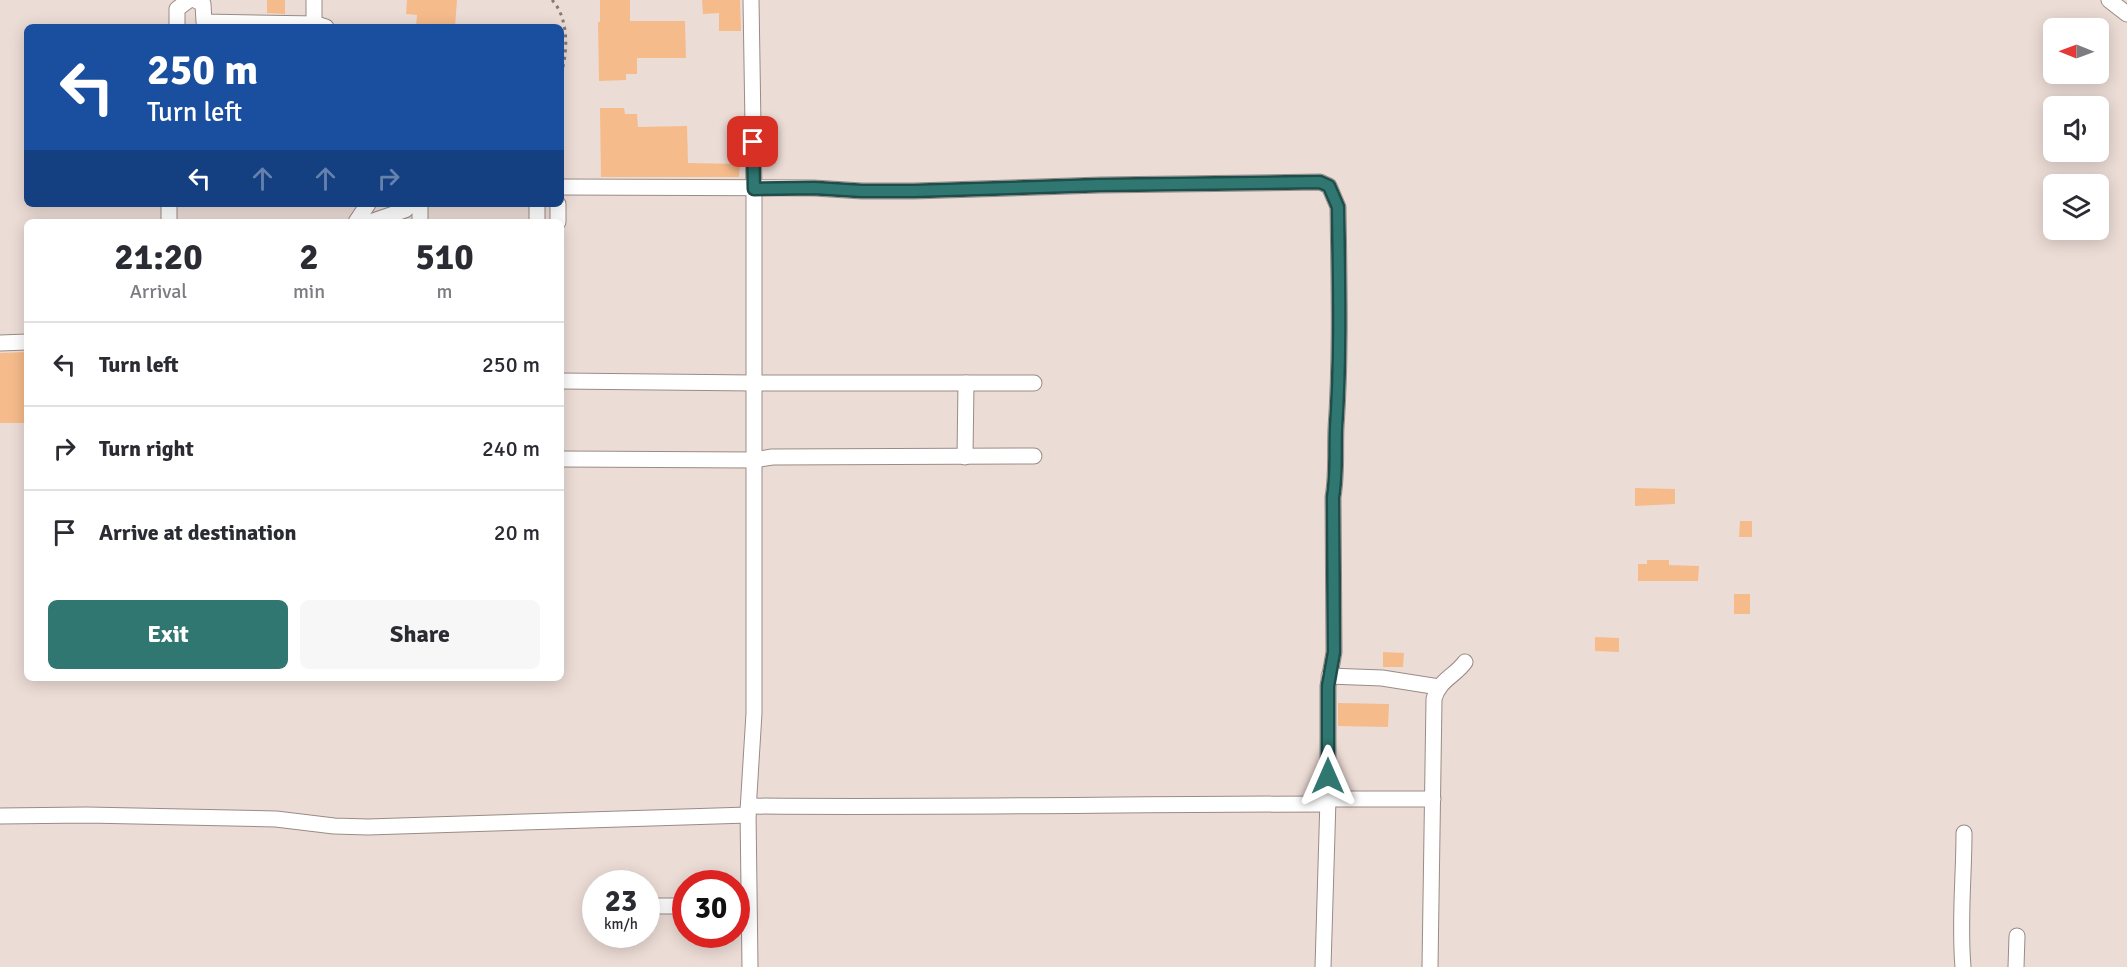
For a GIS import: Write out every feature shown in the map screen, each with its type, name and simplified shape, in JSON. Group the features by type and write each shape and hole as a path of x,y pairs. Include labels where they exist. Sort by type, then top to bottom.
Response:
{"street":[{"path":"177,24 177,9 189,0"},
{"path":"195,0 203,4 204,22 262,24"},
{"path":"314,0 320,24"},
{"path":"745,870 754,713 754,189 751,0"},
{"path":"2109,0 2127,15"},
{"path":"564,188 814,188 914,191 1089,185 1320,182 1329,186 1338,207 1340,369 1336,478 1333,497 1334,652 1328,686 1328,801 1323,967"},
{"path":"379,219 408,207"},
{"path":"0,343 24,342"},
{"path":"564,381 1034,383"},
{"path":"965,457 966,383"},
{"path":"564,459 754,460 772,457 1034,456"},
{"path":"1430,967 1433,709 1436,693 1443,681 1465,662"},
{"path":"1329,676 1382,678 1439,687"},
{"path":"0,816 87,815 276,819 334,826 368,827 748,811 1433,799"},
{"path":"1963,967 1961,917 1964,833"},
{"path":"2016,967 2017,936"},
{"path":"748,948 750,967"}],"path":[{"path":"552,0 558,6 563,24"},
{"path":"564,33 566,61 564,66"}],"building":[{"path":"267,0 285,0 285,14 267,13"},
{"path":"407,0 457,0 455,24 416,24 417,15 406,14"},
{"path":"600,0 630,0 630,21 685,21 686,58 637,58 637,74 626,74 626,80 599,81"},
{"path":"702,0 740,0 741,31 719,31 719,13 703,14"},
{"path":"600,108 624,108 625,114 637,114 638,127 687,126 688,163 740,164 739,177 601,177"},
{"path":"24,352 24,423 0,423 0,353"},
{"path":"1635,488 1675,489 1675,504 1635,506"},
{"path":"1740,521 1752,521 1752,537 1739,537"},
{"path":"1647,560 1669,560 1669,565 1699,566 1698,581 1638,581 1638,564 1647,564"},
{"path":"1734,594 1750,594 1750,614 1734,614"},
{"path":"1595,637 1619,638 1619,652 1595,651"},
{"path":"1383,652 1404,653 1403,667 1383,667"},
{"path":"1338,703 1389,704 1388,727 1338,726"}],"route":[{"path":"753,142 754,189 914,191 1100,185 1320,182 1329,186 1338,207 1340,380 1336,432 1336,478 1333,497 1334,652 1328,686 1328,776"}]}
